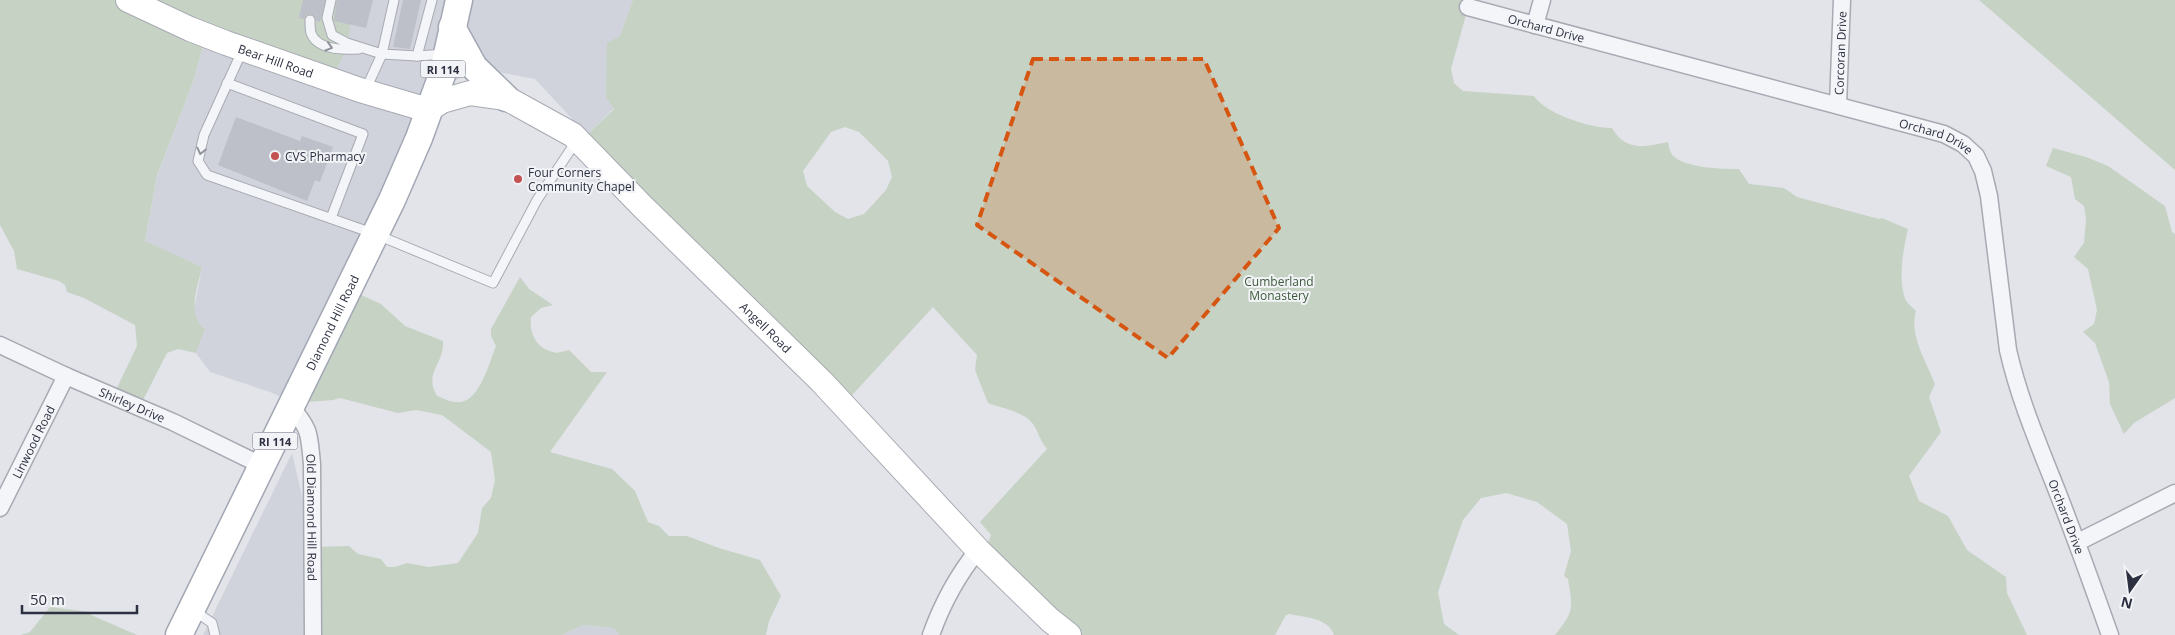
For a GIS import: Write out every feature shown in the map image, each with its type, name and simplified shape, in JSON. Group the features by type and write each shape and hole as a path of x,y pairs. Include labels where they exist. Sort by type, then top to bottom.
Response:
{"main road":[{"name":"Bear Hill Road","path":"128,0 190,29 365,92 428,110"},
{"name":"Diamond Hill Road","path":"179,635 263,466 419,138 443,72 459,8"},
{"path":"459,8 474,67 506,98"},
{"name":"Angell Road","path":"428,110 442,101 470,93 506,98 573,135 642,206 822,382 978,550 1069,635"}],"street":[{"path":"1535,25 1542,0"},
{"name":"Corcoran Drive","path":"1838,105 1842,0"},
{"name":"Orchard Drive","path":"1468,7 1944,134 1964,144 1976,156 1983,171 1989,196 2008,350 2021,398 2078,542 2110,635"},
{"name":"Shirley Drive","path":"0,345 173,422 263,466"},
{"name":"Linwood Road","path":"0,508 66,376"},
{"name":"Old Diamond Hill Road","path":"291,407 305,424 311,455 313,635"},
{"path":"2078,542 2175,493"},
{"path":"931,635 948,595 963,569 978,550"}],"lane":[{"path":"331,0 327,18 332,35 347,43 382,54 416,56 447,54"},
{"path":"365,92 392,29 396,12 394,0"},
{"path":"416,56 418,35 427,19 432,0"},
{"path":"418,16 427,19"},
{"path":"310,20 311,34 321,45 342,50 366,49"},
{"path":"243,48 204,135 198,161 207,175 375,234 493,283 537,200 578,140"},
{"path":"227,83 363,134 331,218"},
{"path":"192,609 212,623 215,635"}],"highlighted area":[{"path":"1033,59 1204,59 1279,228 1168,358 977,225"}],"shaded area":[{"path":"337,0 633,0 620,36 614,108 587,135 535,79 492,71 464,76 438,90 302,406 270,392 210,372 196,353 205,329 198,323 194,310 202,267 145,242 157,177 194,79 207,31"},
{"path":"292,453 314,548 314,635 203,635"},
{"path":"583,625 614,628 619,635 562,635"}],"green space":[{"path":"0,0 337,0 344,4 350,27 347,48 335,72 207,31 194,79 157,176 145,241 202,267 196,291 195,308 199,323 205,329 196,353 178,349 167,353 141,404 116,390 137,346 135,325 84,298 67,292 65,285 59,281 17,269 14,251 0,225"},
{"name":"Cumberland Monastery","path":"633,0 1478,0 1480,2 1467,11 1451,69 1454,83 1463,91 1534,96 1548,108 1569,119 1593,126 1612,128 1617,136 1630,144 1644,146 1668,142 1673,156 1683,162 1707,167 1739,169 1749,184 1784,188 1797,197 1879,219 1882,218 1908,229 1902,264 1903,291 1905,299 1916,311 1914,320 1917,339 1935,384 1929,397 1941,432 1909,476 1919,501 1948,516 1967,550 2006,577 2007,593 2027,635 1555,635 1569,615 1571,604 1568,579 1564,576 1571,551 1567,524 1537,502 1506,493 1481,498 1463,520 1438,592 1444,624 1459,635 1334,635 1331,629 1322,622 1309,617 1289,614 1286,615 1275,635 1074,635 985,550 991,535 980,522 1047,449 1033,424 1019,413 988,403 975,370 977,355 933,307 844,404 587,135 614,109 606,97 607,43 620,36","holes":["845,127 859,132 888,161 892,177 886,190 864,214 848,219 835,212 807,186 803,171 831,132"]},
{"path":"1979,0 2175,0 2175,170"},
{"path":"2053,148 2086,157 2108,166 2165,206 2172,232 2175,234 2175,398 2134,423 2124,434 2110,404 2109,382 2095,343 2083,332 2094,324 2097,310 2088,269 2074,257 2084,243 2086,219 2084,206 2075,199 2071,177 2046,166"},
{"path":"520,277 529,289 553,305 541,308 531,317 531,329 538,343 555,353 569,350 591,372 607,372 550,452 612,469 635,491 648,522 659,526 669,536 687,536 760,560 781,596 769,621 766,635 619,635 614,628 583,625 562,635 314,635 315,547 349,546 358,554 381,559 387,567 395,567 407,563 429,567 458,563 478,533 482,508 491,498 495,480 491,452 442,415 416,410 398,413 340,398 307,402 348,289 381,304 405,326 443,341 441,356 433,374 433,388 437,396 456,402 464,401 471,397 482,382 496,346 491,336 491,329"},
{"path":"50,607 90,612 91,615 137,635 21,635 30,632"}],"building":[{"path":"303,0 325,0 320,22 316,21 315,16 310,14 306,15 304,19 299,18"},
{"path":"337,0 373,0 366,28 334,21"},
{"path":"403,0 421,0 410,49 393,47"},
{"name":"CVS Pharmacy","path":"236,117 300,141 302,136 333,147 320,182 315,180 307,201 218,165"}],"place":[{"name":"CVS Pharmacy","path":"275,156"},
{"name":"Four Corners Community Chapel","path":"518,179"}]}
